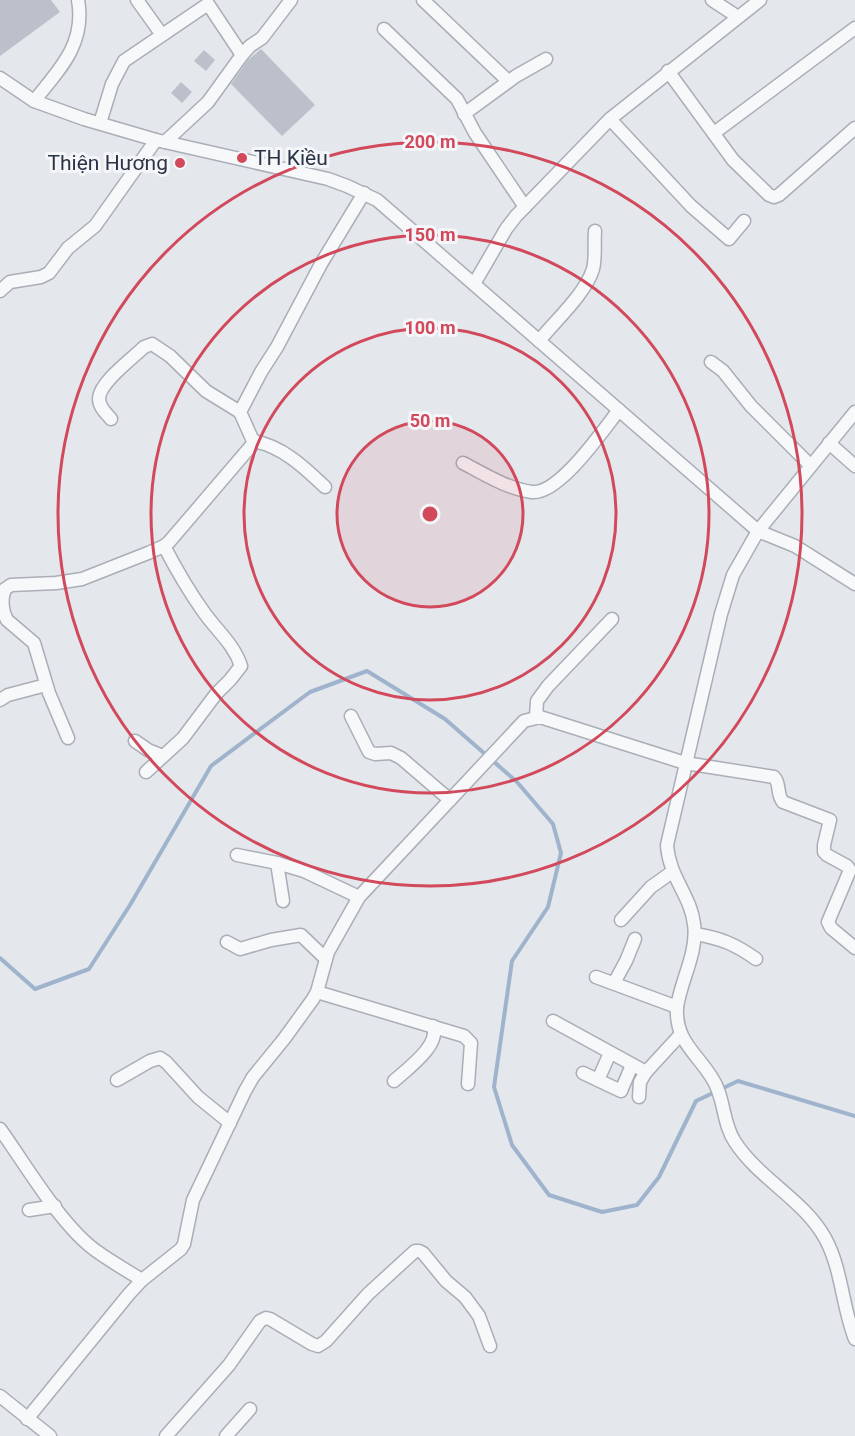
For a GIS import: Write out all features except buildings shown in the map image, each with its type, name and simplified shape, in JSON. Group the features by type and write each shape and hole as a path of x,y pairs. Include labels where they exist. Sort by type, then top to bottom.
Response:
{"street":[{"path":"34,101 55,75 75,44 80,12 78,0"},
{"path":"137,0 162,35"},
{"path":"0,291 10,282 41,278 49,273 68,248 95,226 160,141 208,102 242,55 250,46 262,39 291,0"},
{"path":"423,0 508,81"},
{"path":"712,0 738,17"},
{"path":"474,284 506,229 610,119 760,0"},
{"path":"100,123 112,84 124,61 210,2 242,55"},
{"path":"384,28 458,99 479,140 525,207"},
{"path":"714,133 855,28"},
{"path":"464,114 508,81 546,59"},
{"path":"668,71 733,160 760,188 774,196 855,129"},
{"path":"0,78 34,101 63,113 160,141 328,179 376,200 758,531 795,546 855,584"},
{"path":"610,119 691,206 729,239 744,221"},
{"path":"240,412 321,264 364,193"},
{"path":"539,341 576,298 590,274 593,268 595,231"},
{"path":"68,738 46,685 34,643 4,615 2,606 4,587 56,584 82,579 164,546 250,450 253,441 240,412 206,391 170,356 152,344 144,347 102,387 99,398 102,409 111,419"},
{"path":"711,362 723,371 751,406 810,465"},
{"path":"463,463 509,486 539,492 564,477 619,410"},
{"path":"855,412 758,531 733,575 725,598 667,844 672,872 693,918 695,934 676,1007 681,1034 690,1051 715,1083 730,1134 735,1143 761,1172 813,1220 824,1237 837,1271 855,1339"},
{"path":"253,441 265,443 286,454 325,487"},
{"path":"829,443 855,466"},
{"path":"146,772 183,738 216,694 241,666 236,653 204,613 180,577 164,546"},
{"path":"536,717 537,701 548,686 612,619"},
{"path":"0,700 8,695 46,685"},
{"path":"351,716 369,752 390,753 401,758 450,800"},
{"path":"27,1419 119,1305 142,1280 181,1250 193,1200 253,1077 284,1039 317,992 326,959 338,932 359,897 524,721 536,717 685,764 774,777 779,798 783,802 830,820 824,852 848,866 852,873 828,922 831,928 855,948"},
{"path":"135,741 163,756"},
{"path":"237,855 277,863 304,872 359,897"},
{"path":"277,863 283,901"},
{"path":"621,920 651,887 672,872"},
{"path":"695,934 715,937 736,945 756,959"},
{"path":"227,942 240,949 271,940 301,935 326,959"},
{"path":"614,983 626,962 634,939"},
{"path":"597,977 676,1007"},
{"path":"317,992 464,1036 471,1043 468,1084"},
{"path":"553,1021 646,1072"},
{"path":"394,1081 435,1038 433,1026"},
{"path":"639,1097 640,1082 646,1072 681,1034"},
{"path":"598,1080 610,1053"},
{"path":"117,1080 150,1061 160,1058 198,1097 230,1123"},
{"path":"583,1073 621,1091 632,1065"},
{"path":"0,1129 55,1206 94,1249 142,1280"},
{"path":"29,1210 55,1206"},
{"path":"166,1436 229,1365 260,1321 270,1319 318,1346 326,1341 368,1294 415,1251 423,1253 446,1281 465,1297 479,1316 490,1346"},
{"path":"0,1396 50,1436"},
{"path":"226,1436 250,1409"}],"waterway":[{"path":"0,958 35,989 89,969 130,905 211,766 310,692 367,671 445,719 517,782 553,824 561,853 548,907 512,961 494,1087 512,1145 549,1195 602,1212 637,1205 659,1177 696,1101 738,1081 855,1116"}],"place":[{"name":"TH Kiều","path":"242,158"},
{"name":"Thiện Hương","path":"180,163"}]}
